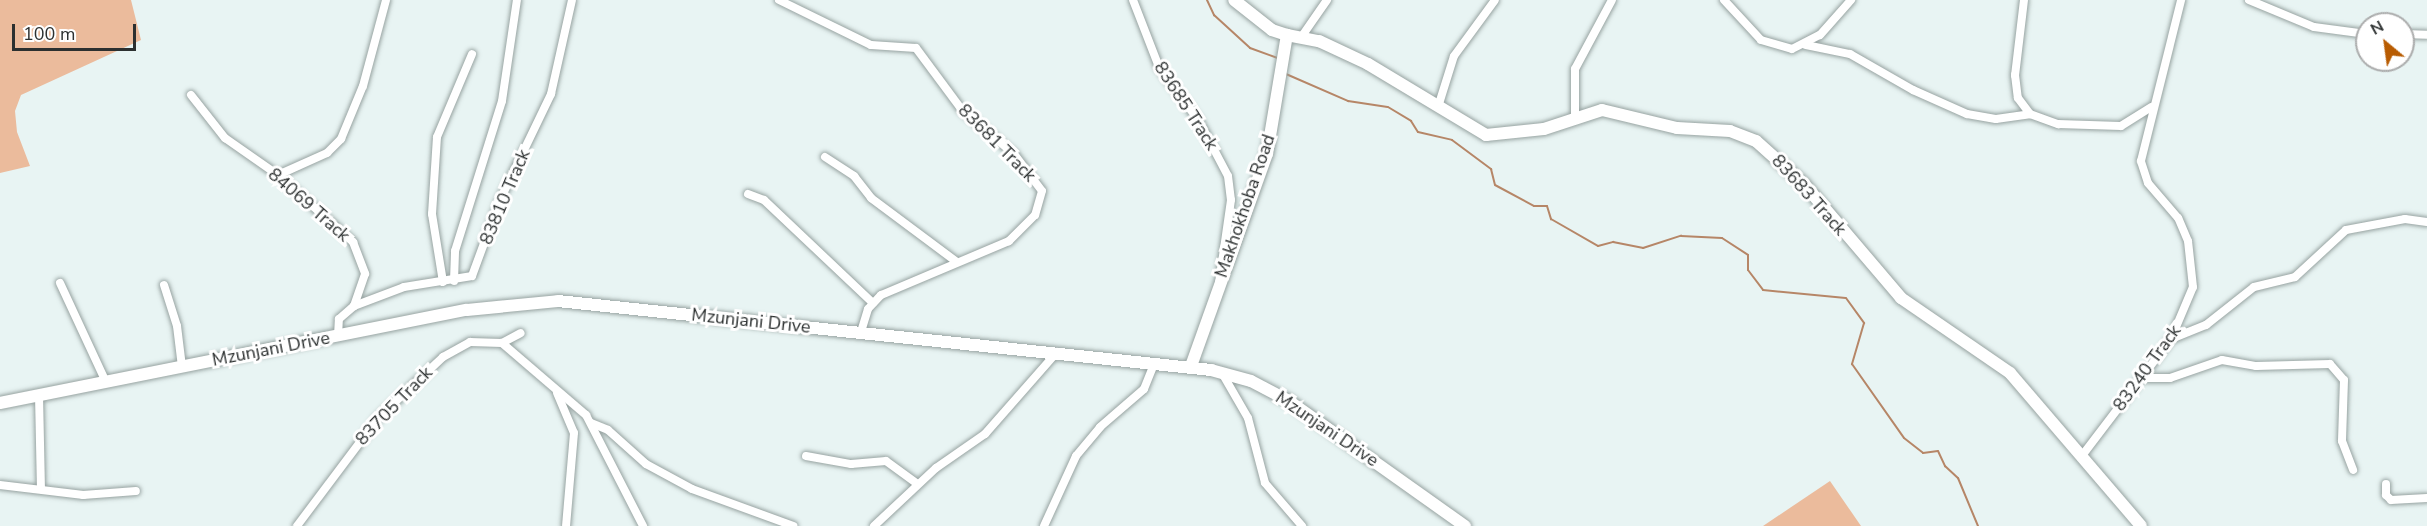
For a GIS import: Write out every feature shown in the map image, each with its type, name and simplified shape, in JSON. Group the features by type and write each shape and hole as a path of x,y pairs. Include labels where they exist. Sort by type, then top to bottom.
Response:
{"main road":[{"path":"1234,0 1262,24 1287,35"},
{"name":"Makhokhoba Road","path":"1191,366 1267,154 1282,52 1287,35"},
{"name":"83683 Track","path":"1287,35 1302,36 1368,64 1486,135 1544,129 1575,115 1614,111 1677,128 1730,131 1756,141 1804,184 1901,298 2002,365 2081,457 2123,501 2141,526"},
{"name":"Mzunjani Drive","path":"0,403 496,305 545,301 1155,362 1191,366 1222,373 1270,389 1303,409 1465,526"}],"street":[{"path":"278,175 327,153 341,139 363,86 386,0"},
{"path":"454,281 455,251 502,101 517,0"},
{"name":"83810 Track","path":"354,306 404,287 454,281 476,271 500,200 548,102 567,37 572,0"},
{"name":"83681 Track","path":"779,0 875,46 916,48 962,110 1036,179 1041,202 1023,228 995,250 957,262 900,286 873,303"},
{"name":"83685 Track","path":"1133,0 1157,62 1199,121 1228,176 1231,200 1219,283"},
{"path":"1302,36 1327,0"},
{"path":"1438,107 1454,56 1495,0"},
{"path":"1575,115 1575,69 1612,0"},
{"path":"1724,0 1767,44 1785,49 1806,45 1850,54 1913,90 1967,114 1996,119 2030,114 2058,124 2121,126 2151,106"},
{"path":"1806,45 1851,0"},
{"path":"2024,0 2015,75 2018,98 2030,114"},
{"name":"83240 Track","path":"2081,457 2171,339 2190,297 2193,261 2178,218 2153,190 2141,167 2151,106 2181,0"},
{"path":"2248,0 2314,27 2355,32"},
{"path":"443,282 432,214 437,137 472,54"},
{"name":"84069 Track","path":"191,95 225,138 278,175 358,250 364,280 354,306"},
{"path":"825,157 854,176 871,198 957,262"},
{"path":"748,194 764,200 873,303 861,332"},
{"path":"2171,339 2206,325 2254,287 2295,278 2346,230 2405,219 2427,222"},
{"path":"60,283 106,382"},
{"path":"164,285 177,326 182,367"},
{"path":"338,336 339,319 354,306"},
{"name":"83705 Track","path":"297,526 378,418 443,357 470,342 502,343 521,333"},
{"path":"502,343 555,388 591,423 643,526"},
{"path":"874,526 918,484 985,434 1056,352"},
{"path":"2142,378 2170,378 2222,360 2256,366 2330,364 2344,380 2342,441 2353,470"},
{"path":"1044,526 1076,456 1100,427 1144,389 1155,362"},
{"path":"1222,373 1248,418 1265,483 1302,526"},
{"path":"555,388 574,433 566,526"},
{"path":"39,395 41,489"},
{"path":"591,423 608,430 646,464 692,489 793,526"},
{"path":"806,456 851,465 886,461 918,484"},
{"path":"2386,484 2386,495 2391,500 2427,498"},
{"path":"0,485 83,495 136,491"}],"shaded area":[{"path":"0,0 131,0 141,40 21,95 15,111 17,132 30,166 0,173"},
{"path":"1830,481 1861,526 1763,526"}],"waterway":[{"path":"1207,0 1214,15 1250,48 1278,58"},
{"path":"1286,74 1348,101 1388,107 1411,121 1418,132 1452,140 1491,169 1495,185 1534,206 1547,206 1551,219 1598,246 1613,242 1643,248 1681,236 1722,238 1748,255 1748,270 1763,290 1846,298 1864,323 1852,364 1904,438 1923,453 1938,451 1945,466 1958,478 1978,526"}]}
